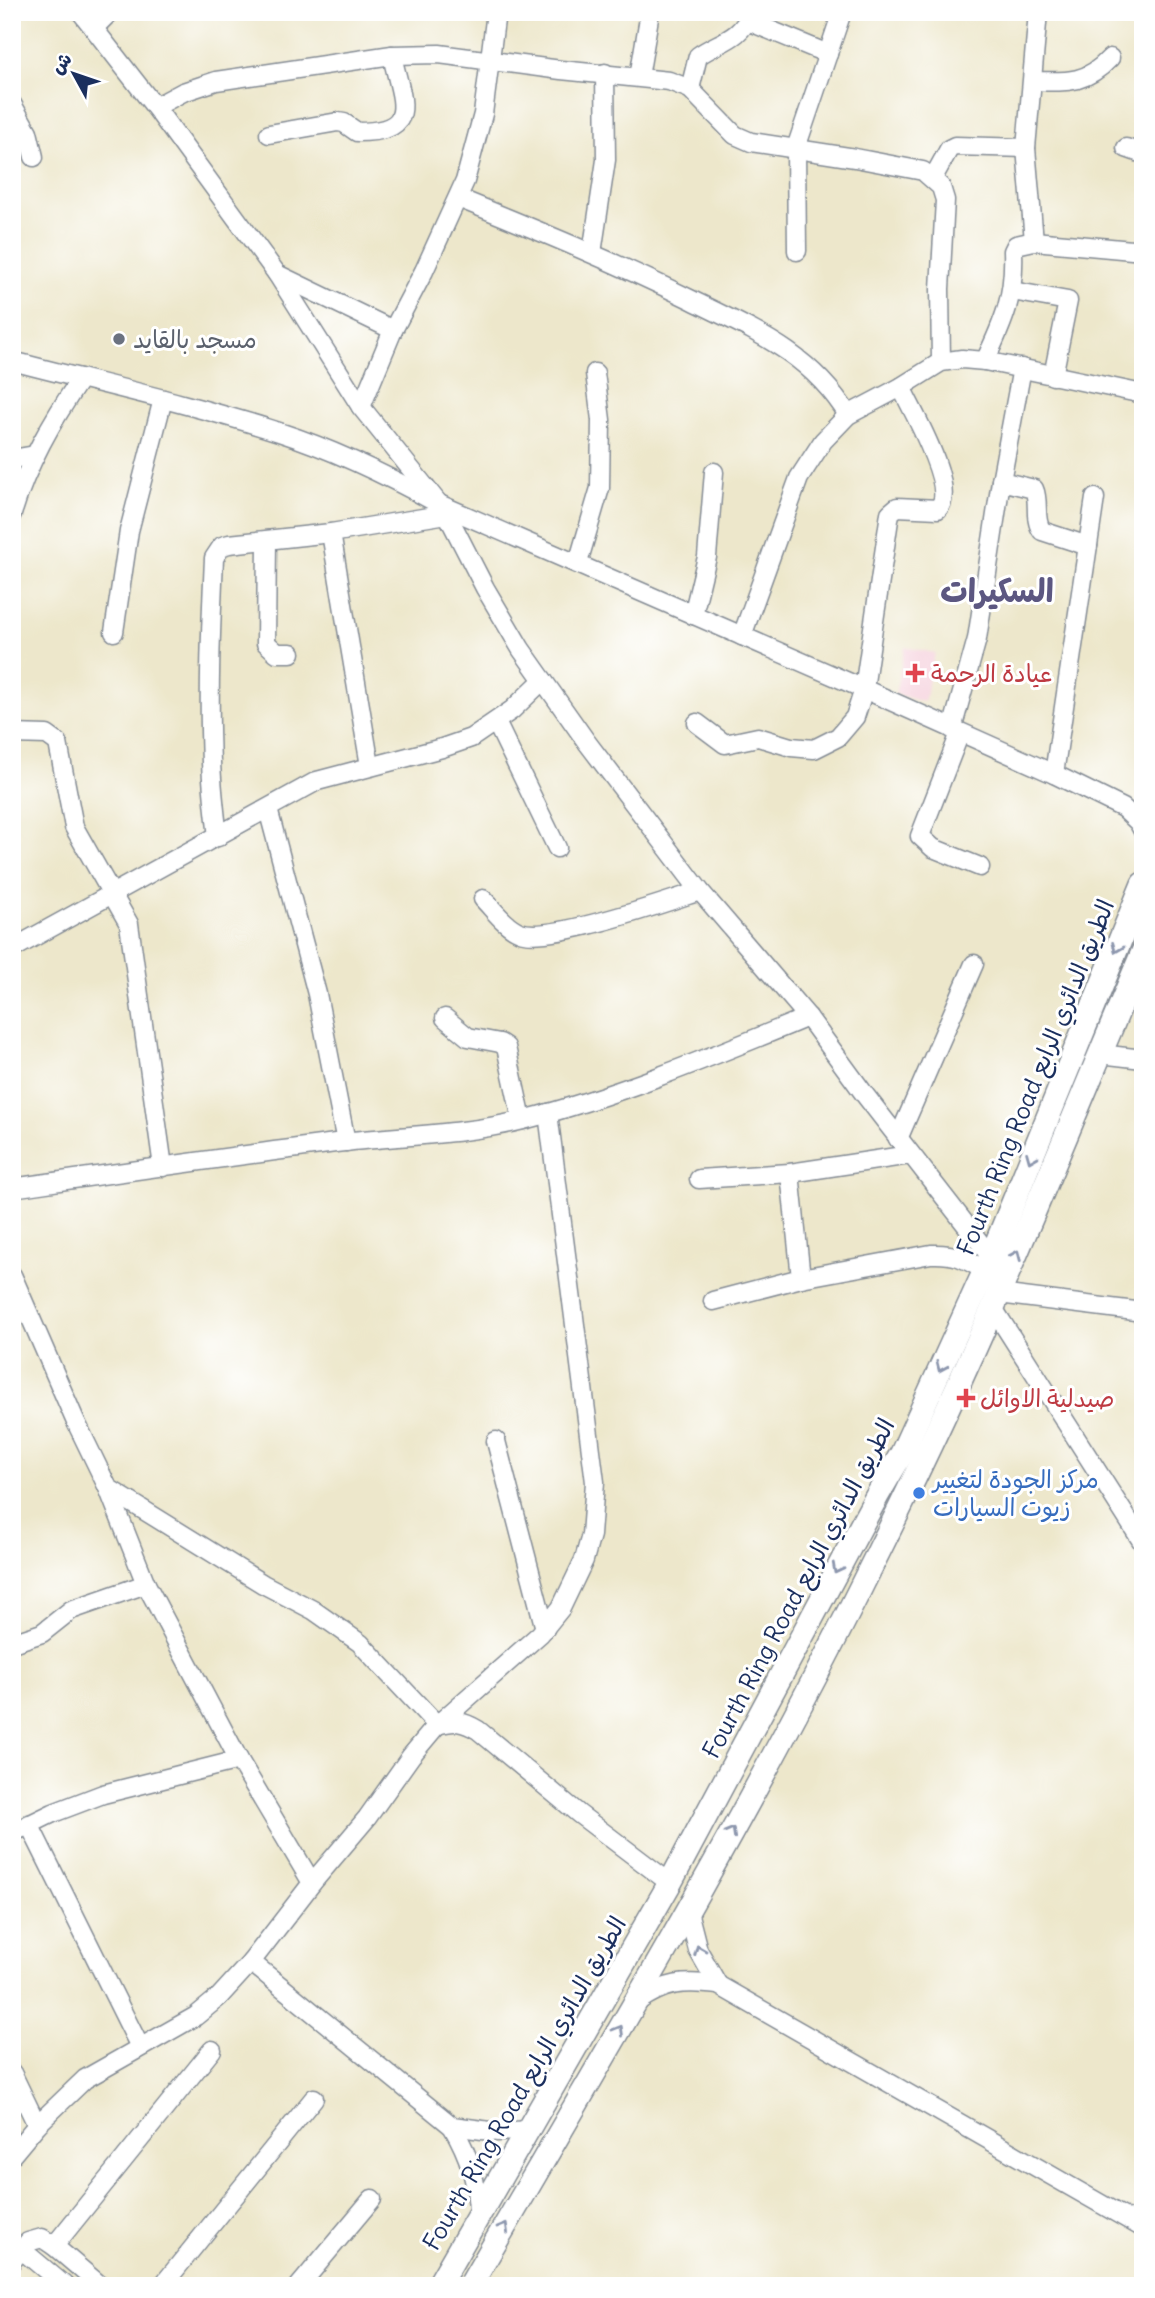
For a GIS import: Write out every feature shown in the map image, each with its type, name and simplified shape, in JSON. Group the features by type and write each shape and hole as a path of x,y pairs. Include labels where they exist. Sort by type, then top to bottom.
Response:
{"main road":[{"name":"Fourth Ring Road الطريق الدائري الرابع","path":"470,2286 688,1911 785,1737 912,1458 988,1263 1143,884"},
{"name":"Fourth Ring Road الطريق الدائري الرابع","path":"438,2286 670,1883 877,1496 912,1458 996,1301 1143,952"}],"street":[{"path":"81,12 155,107 277,274 361,407 443,509 521,649 586,741 700,891 808,1017 988,1263"},
{"path":"94,28 110,12"},
{"path":"361,407 393,330 424,271 465,181 483,114 496,12"},
{"path":"639,77 650,12"},
{"path":"797,251 796,148 842,12"},
{"path":"1034,241 1026,148 1038,12"},
{"path":"690,89 698,55 732,38 750,17 828,54"},
{"path":"155,107 183,92 216,82 392,55 439,54 669,81 690,89 735,135 751,142 923,171 933,178 941,187 945,200 940,289 941,362"},
{"path":"269,134 332,122 344,123 358,132 394,126 404,112 392,55"},
{"path":"1033,81 1071,82 1096,73 1110,58"},
{"path":"592,253 606,160 605,73"},
{"path":"12,104 28,132 34,158"},
{"path":"933,178 949,149 955,146 1026,148"},
{"path":"458,198 643,275 748,328 808,366 834,392 848,415"},
{"path":"985,361 1005,319 1012,291 1014,248 1034,241 1143,251"},
{"path":"277,274 393,330"},
{"path":"1012,291 1068,301 1053,376"},
{"path":"742,636 799,478 823,441 848,415 941,362 962,359 1022,368 1143,394"},
{"path":"12,361 163,399 282,433 396,481 443,509 578,564 1054,774 1123,808 1138,822 1143,831"},
{"path":"980,867 933,848 920,836 956,731 977,639 1001,481 1022,368"},
{"path":"578,564 600,488 601,421 595,373"},
{"path":"12,514 35,454 53,420 81,379"},
{"path":"697,723 725,744 758,737 791,747 814,749 838,737 855,717 864,689 890,513 897,507 938,509 943,503 942,481 937,463 901,387"},
{"path":"114,632 130,531 163,399"},
{"path":"12,458 35,454"},
{"path":"693,615 707,557 714,472"},
{"path":"1001,481 1034,489 1037,496 1037,522 1042,531 1088,546"},
{"path":"1054,774 1095,498"},
{"path":"218,837 211,762 212,611 214,558 222,546 331,533 443,509"},
{"path":"331,533 370,766"},
{"path":"267,540 266,643 277,653 291,653"},
{"path":"12,948 317,781 471,738 512,710 543,680"},
{"path":"496,722 557,849"},
{"path":"12,734 47,735 58,743 74,827 129,924 163,1167"},
{"path":"1123,808 1143,808"},
{"path":"268,809 317,994 346,1142"},
{"path":"484,899 512,928 527,934 567,930 645,910 700,891"},
{"path":"898,1139 974,964"},
{"path":"12,1188 346,1142 467,1131 522,1120 714,1055 808,1017"},
{"path":"445,1018 468,1037 500,1043 506,1047 522,1120"},
{"path":"1100,1054 1143,1059"},
{"path":"12,2155 37,2125 85,2079 196,2016 219,1997 251,1962 367,1818 411,1756 437,1725 545,1629 561,1608 584,1560 591,1535 595,1482 548,1112"},
{"path":"699,1179 790,1173 910,1155"},
{"path":"790,1173 801,1278"},
{"path":"713,1301 801,1278 931,1254 950,1253 988,1263"},
{"path":"12,1275 75,1420 108,1488 146,1584 239,1760 312,1884"},
{"path":"996,1301 1143,1312"},
{"path":"996,1301 1143,1543"},
{"path":"496,1441 545,1629"},
{"path":"108,1488 262,1584 313,1610 360,1643 437,1725"},
{"path":"12,1643 42,1633 71,1610 146,1584"},
{"path":"437,1725 464,1721 478,1730 579,1814 670,1883"},
{"path":"12,1833 53,1813 103,1794 239,1760"},
{"path":"29,1824 140,2047"},
{"path":"688,1911 698,1950 718,1985"},
{"path":"251,1962 452,2126 469,2157 478,2194 478,2216"},
{"path":"634,2004 650,1993 680,1982 718,1985 1139,2226"},
{"path":"54,2246 212,2050"},
{"path":"12,2073 37,2125"},
{"path":"162,2286 314,2098"},
{"path":"452,2126 498,2132 528,2130"},
{"path":"299,2286 372,2199"},
{"path":"65,2286 17,2256 28,2242 37,2238 46,2239 101,2286"}],"shaded area":[{"name":"عيادة الرحمة","path":"905,647 935,653 924,702 895,694"}],"place":[{"name":"مسجد بالقايد","path":"119,339"},
{"name":"عيادة الرحمة","path":"915,673"},
{"name":"صيدلية الاوائل","path":"966,1398"},
{"name":"مركز الجودة لتغيير زيوت السيارات","path":"919,1493"}],"district":[{"name":"السكيرات","path":"997,590"}]}
